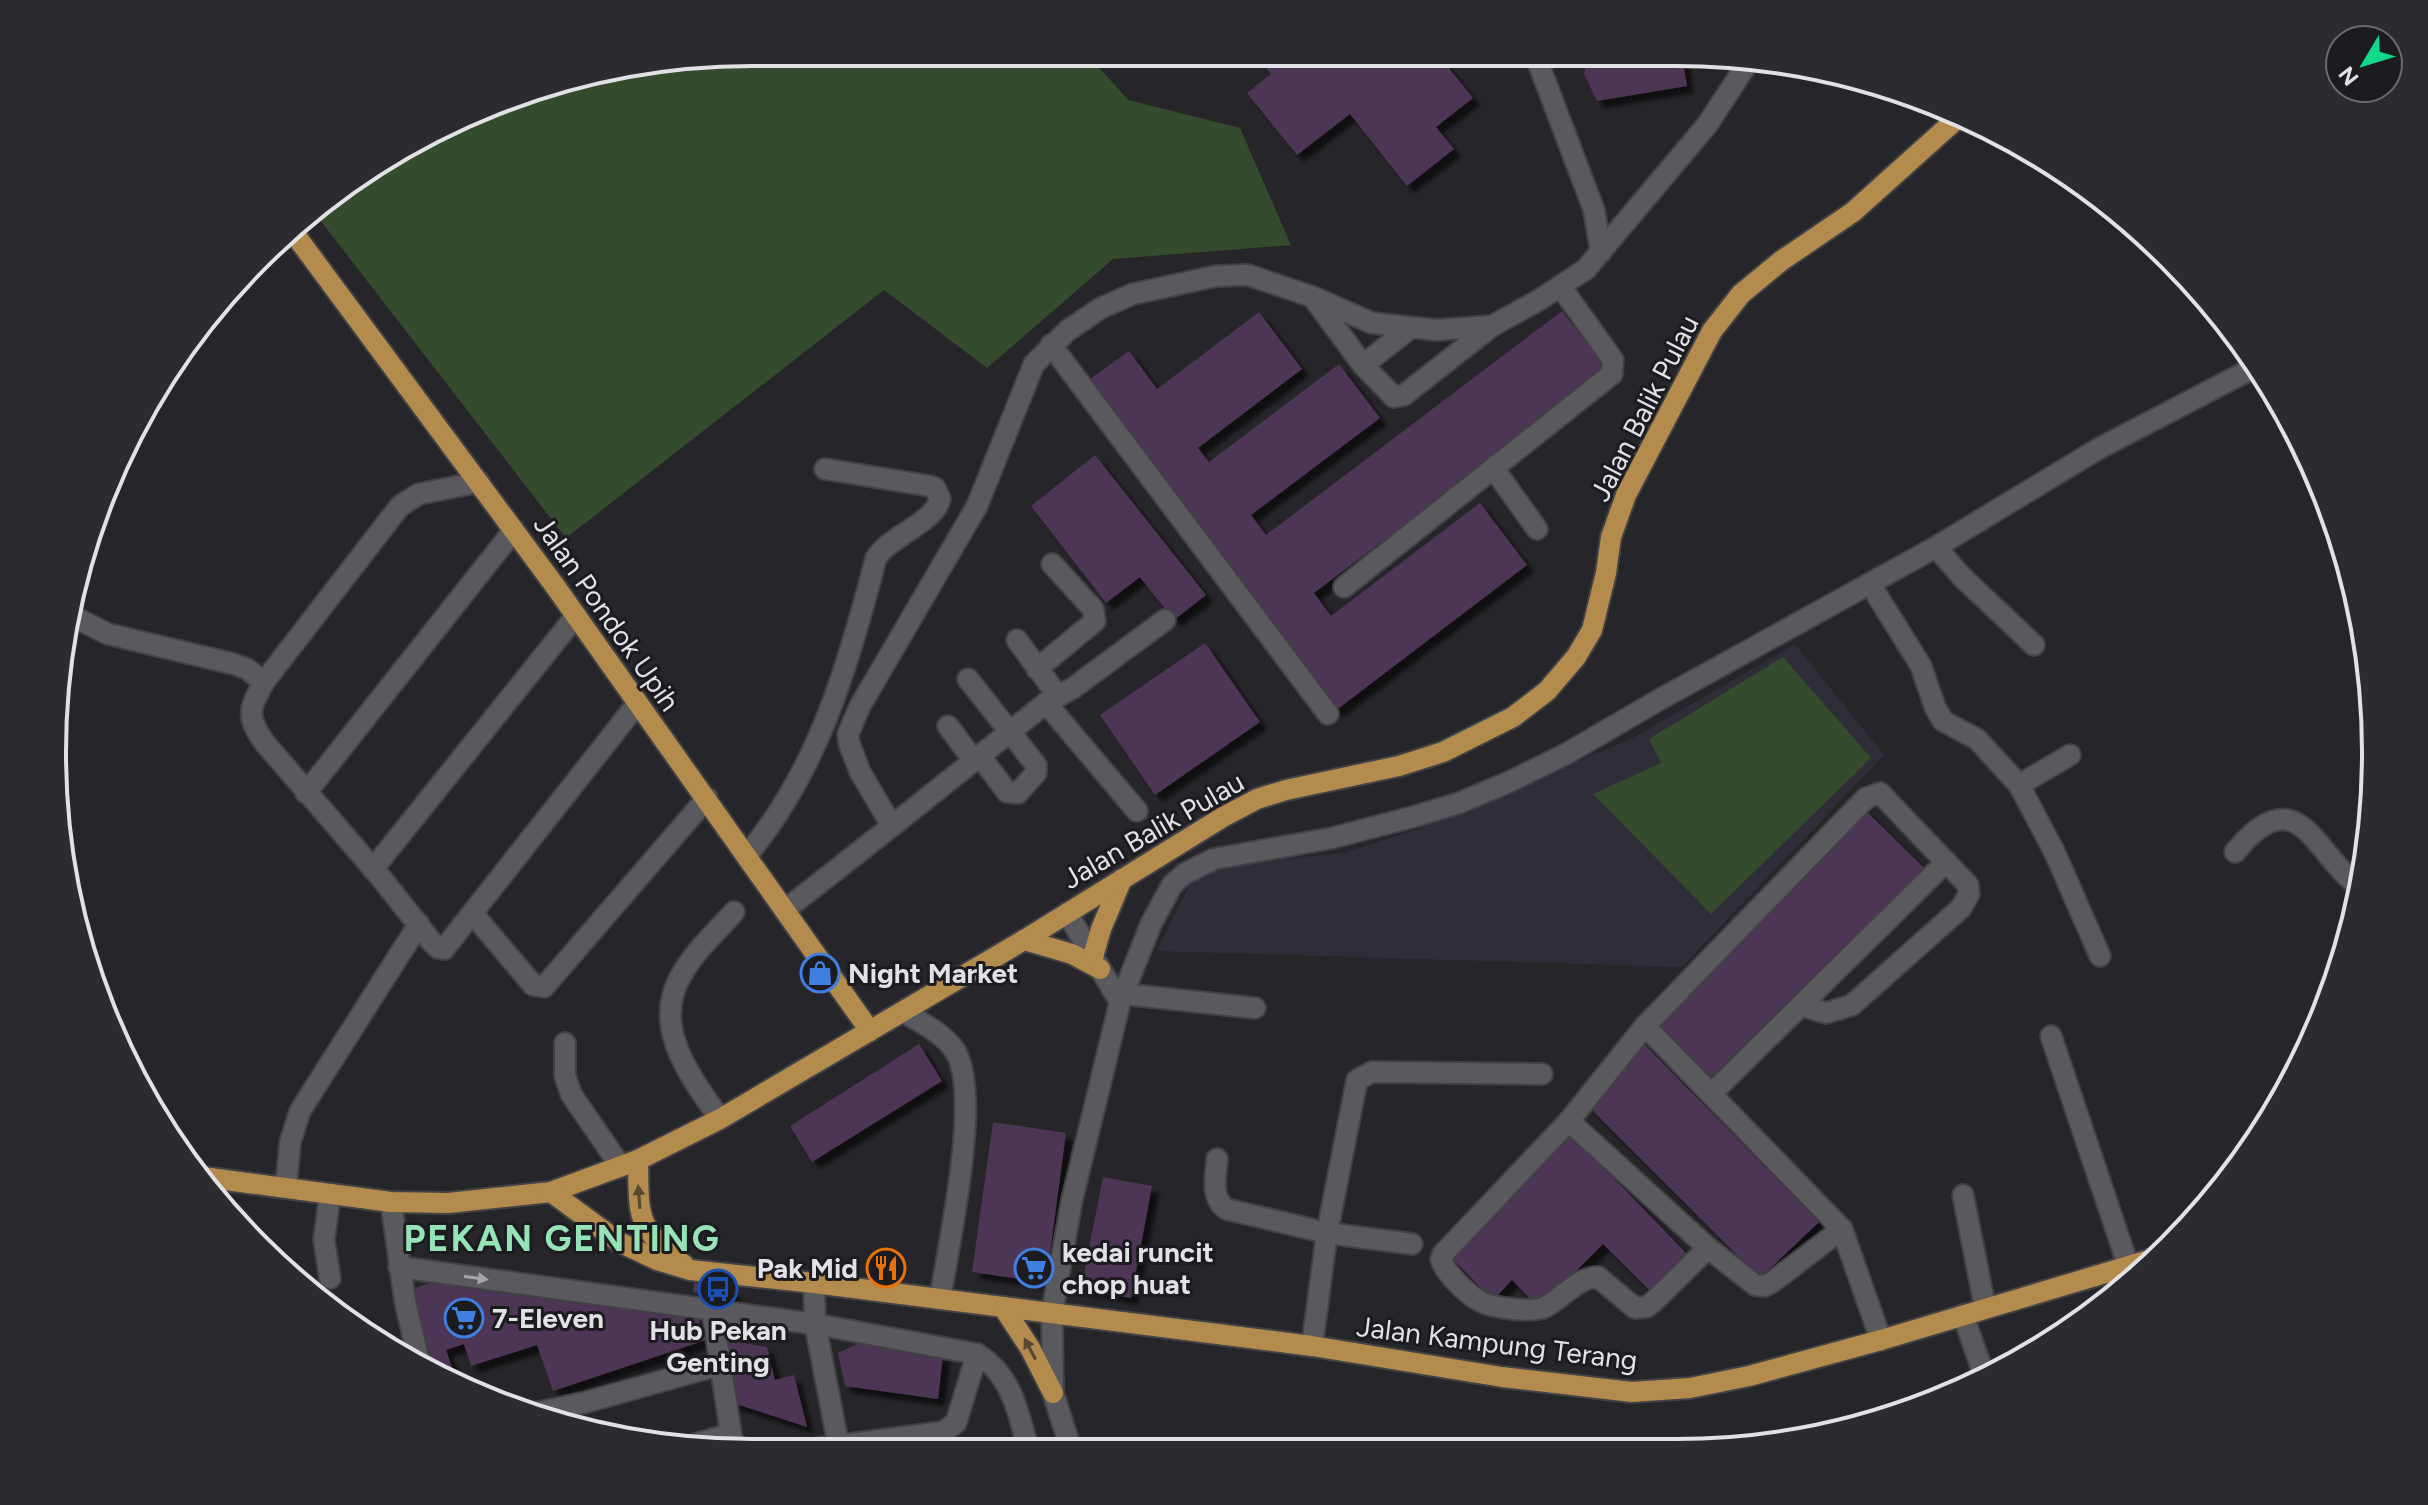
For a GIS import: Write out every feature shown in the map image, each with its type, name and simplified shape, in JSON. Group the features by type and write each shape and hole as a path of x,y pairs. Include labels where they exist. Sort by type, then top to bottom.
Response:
{"main road":[{"name":"Jalan Balik Pulau","path":"215,1179 391,1202 448,1203 551,1192 629,1163 720,1119 1257,799 1333,778 1399,766 1443,752 1513,717 1547,691 1576,657 1592,630 1611,537 1626,495 1712,331 1741,294 1781,261 1853,212 1951,124"},
{"name":"Jalan Pondok Upih","path":"296,239 514,530 870,1031"},
{"path":"1024,940 1096,963 1101,929 1122,879"},
{"path":"629,1163 646,1229 690,1270"},
{"name":"Jalan Kampung Terang","path":"551,1192 628,1247 690,1270 1312,1346 1502,1377 1632,1392 1690,1388 1749,1376 1881,1340 2134,1263"},
{"path":"1003,1307 1022,1334 1053,1393"}],"street":[{"path":"1539,66 1594,210 1601,252"},
{"path":"1313,297 1363,365 1389,394 1394,397 1404,395 1492,326 1561,287 1586,269 1707,125 1743,70"},
{"path":"892,826 853,758 848,734 860,706 977,506 1034,364 1067,331 1101,308 1133,294 1216,276 1248,275 1313,297 1372,323 1436,330 1492,326"},
{"path":"1344,587 1612,374 1613,360 1561,287"},
{"path":"1363,365 1409,329"},
{"path":"1051,345 1328,714"},
{"path":"1068,1439 1053,1393 1052,1313 1072,1200 1121,998 1151,924 1172,885 1184,874 1214,859 1332,838 1459,803 1566,754 1936,547 2098,449 2246,372"},
{"path":"747,855 782,809 818,739 845,671 876,558 887,545 934,512 940,499 935,488 930,486 825,469"},
{"path":"1494,469 1537,529"},
{"path":"479,482 419,494 400,506 264,682 250,711 254,728 431,941 444,949 637,704"},
{"path":"306,793 514,530"},
{"path":"1936,547 1962,577 2034,645"},
{"path":"1037,669 1095,621 1093,609 1052,564"},
{"path":"1870,584 1921,666 1943,721 1977,739 2019,785 2054,851 2100,956"},
{"path":"373,869 575,617"},
{"path":"79,619 108,634 234,664 247,669 264,682"},
{"path":"785,910 1010,732 1165,620"},
{"path":"1017,640 1037,669 1052,700 1137,811"},
{"path":"948,726 1007,792 1018,793 1034,778 1037,769 968,679"},
{"path":"2019,785 2070,755"},
{"path":"1708,1248 1652,1303 1640,1309 1598,1277 1588,1278 1538,1309 1487,1304 1476,1299 1441,1263 1443,1254 1569,1121 1645,1026 1871,795 1880,793 1968,885 1969,894 1961,908 1852,1005 1826,1013 1802,1006"},
{"path":"473,914 533,985 544,987 707,798"},
{"path":"2235,852 2259,827 2273,821 2287,821 2303,826 2315,836 2350,880"},
{"path":"1711,1094 1946,862"},
{"path":"720,1119 680,1060 671,1029 670,1000 681,975 734,912"},
{"path":"1067,913 1121,998"},
{"path":"286,1188 290,1143 300,1111 419,924"},
{"path":"1121,998 1255,1008"},
{"path":"903,1012 940,1035 954,1048 965,1081 967,1120 940,1299"},
{"path":"1645,1026 1842,1229 1881,1340"},
{"path":"2051,1036 2128,1265"},
{"path":"565,1043 565,1076 571,1094 629,1163"},
{"path":"1312,1346 1327,1233 1357,1080 1372,1072 1542,1074"},
{"path":"1569,1121 1708,1248 1749,1281 1764,1286 1842,1229"},
{"path":"1217,1159 1215,1193 1226,1209 1327,1233 1412,1244"},
{"path":"330,1194 324,1240 330,1278"},
{"path":"1963,1195 1985,1307"},
{"path":"391,1202 399,1267 417,1351"},
{"path":"399,1267 815,1324 977,1354 997,1371 1011,1393 1025,1439"},
{"path":"814,1283 815,1324 831,1439"},
{"path":"712,1310 731,1439"},
{"path":"1963,1315 1981,1367"},
{"path":"933,1439 956,1423 977,1354"},
{"path":"553,1409 719,1365"}],"shaded area":[{"path":"1795,644 1884,755 1682,967 1157,951 1192,879 1237,864 1342,853 1416,830 1633,738"}],"green space":[{"path":"1098,66 1128,100 1240,128 1291,245 1113,259 987,368 884,290 566,538 320,220 409,158 490,118 532,102 619,79 708,67"},
{"path":"1783,657 1871,758 1711,914 1593,794 1661,763 1649,739"}],"building":[{"path":"1265,66 1447,66 1473,98 1436,127 1454,149 1407,186 1350,114 1297,155 1247,93 1271,74"},
{"path":"1586,66 1684,66 1687,86 1597,101 1584,74"},
{"path":"1562,311 1608,371 1314,593 1331,616 1480,503 1527,565 1335,711 1086,382 1129,351 1157,389 1259,312 1302,369 1198,448 1209,462 1339,364 1380,418 1251,515 1266,535"},
{"path":"1095,455 1206,595 1174,620 1140,577 1106,603 1031,506"},
{"path":"1205,643 1260,722 1155,795 1100,715"},
{"path":"1862,807 1929,873 1715,1084 1651,1024"},
{"path":"919,1044 942,1081 812,1162 790,1126"},
{"path":"1645,1045 1819,1222 1760,1278 1587,1105"},
{"path":"993,1122 1066,1133 1046,1283 972,1272"},
{"path":"1566,1129 1688,1255 1651,1292 1603,1244 1539,1308 1512,1280 1493,1300 1448,1254"},
{"path":"1103,1177 1152,1186 1131,1298 1081,1289"},
{"path":"445,1278 697,1314 706,1340 553,1391 537,1345 471,1366 464,1344 446,1350 453,1370 429,1357 406,1291"},
{"path":"694,1283 734,1289 733,1298 693,1292"},
{"path":"716,1338 767,1347 775,1380 794,1375 807,1427 733,1403"},
{"path":"861,1342 943,1355 938,1399 845,1386 838,1353"}],"place":[{"name":"Night Market","path":"820,973"},
{"name":"Pak Mid","path":"886,1268"},
{"name":"kedai runcit chop huat","path":"1034,1268"},
{"name":"Hub Pekan Genting","path":"718,1289"},
{"name":"7-Eleven","path":"464,1318"}],"district":[{"name":"PEKAN GENTING","path":"562,1238"}]}
